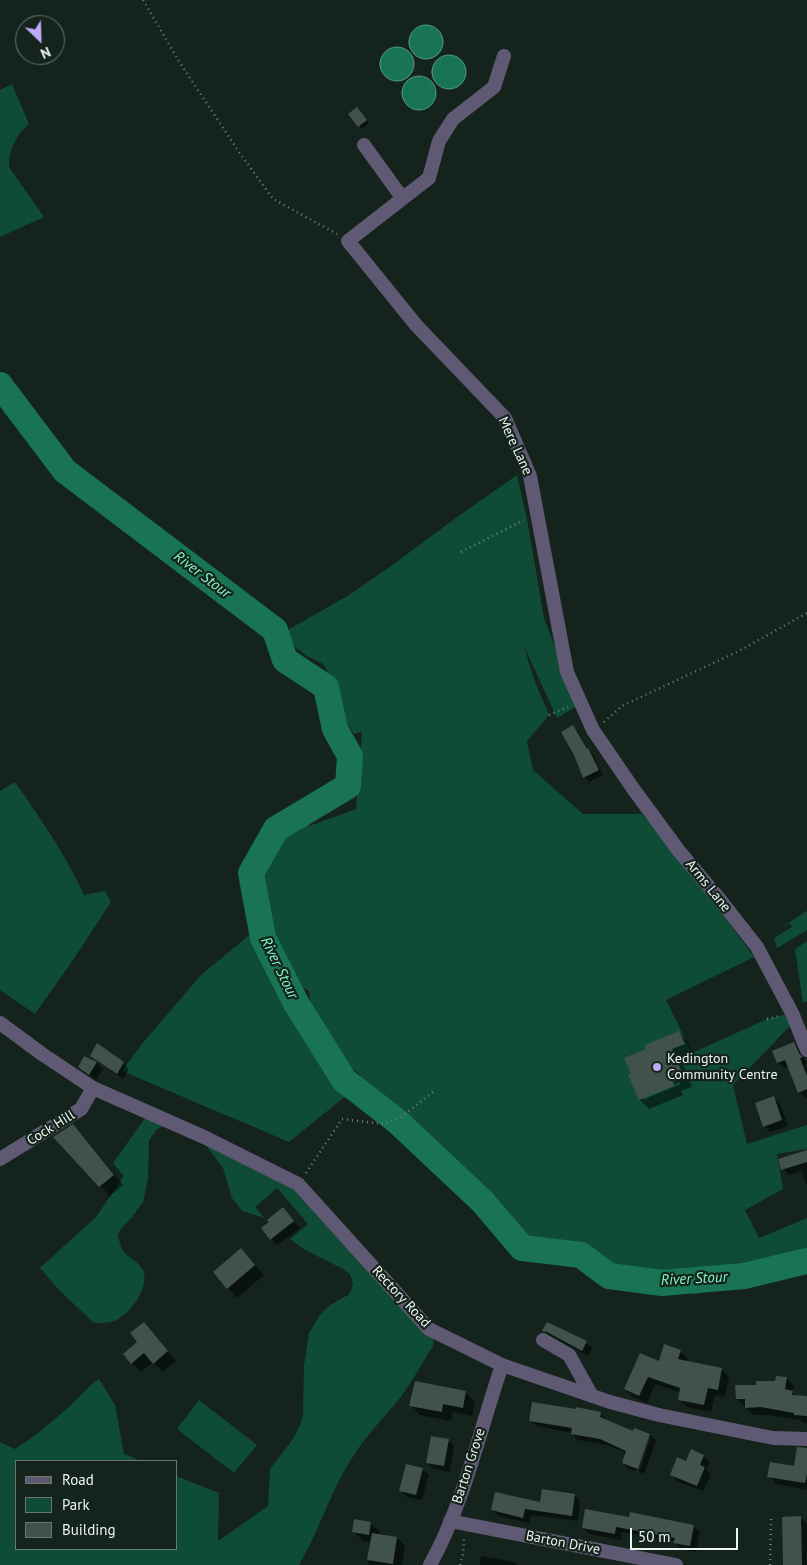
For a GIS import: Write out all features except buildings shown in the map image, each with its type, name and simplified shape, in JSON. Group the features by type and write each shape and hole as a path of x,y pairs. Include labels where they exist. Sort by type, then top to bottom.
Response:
{"street":[{"path":"348,241 429,178 439,140 453,119 494,87 504,56"},
{"path":"364,145 398,192 404,197"},
{"name":"Mere Lane","path":"348,241 416,325 505,418 530,476 567,672 593,730"},
{"name":"Arms Lane","path":"593,730 679,851 721,900 757,947 760,964 792,1013 807,1050"},
{"name":"Rectory Road","path":"0,1023 93,1088 204,1137 298,1184 429,1329 502,1365 592,1396 659,1415 763,1436 807,1439"},
{"name":"Cock Hill","path":"0,1159 81,1109 93,1088"},
{"path":"543,1340 569,1355 592,1396"},
{"name":"Barton Grove","path":"430,1565 442,1543 457,1523 502,1365"},
{"name":"Barton Drive","path":"457,1523 676,1565"}],"path":[{"path":"143,0 180,64 273,199 348,241"},
{"path":"461,552 537,513"},
{"path":"593,730 622,706 739,651 807,613"},
{"path":"549,715 580,701"},
{"path":"298,1184 342,1119 383,1124 401,1117 433,1092"},
{"path":"770,1565 771,1519"},
{"path":"457,1523 464,1549 460,1565"}],"green space":[{"path":"12,84 29,124 20,133 12,147 9,167 44,217 0,237 0,90"},
{"path":"517,475 527,519 544,618 577,706 557,718 523,644 535,682 549,715 527,741 533,770 583,814 642,814 688,867 754,957 666,1000 692,1053 767,1019 792,1013 790,1026 733,1085 747,1144 807,1125 807,1149 777,1154 783,1189 745,1210 759,1238 807,1218 807,1268 748,1285 696,1294 647,1291 604,1277 577,1262 526,1253 510,1243 475,1203 352,1091 289,1142 122,1071 141,1045 201,975 253,932 259,948 324,1058 331,1066 345,1075 352,1090 360,1075 336,1055 312,1010 309,991 295,984 280,958 273,930 267,929 259,907 258,887 261,865 268,845 279,829 308,808 309,826 356,809 362,732 354,734 338,709 333,694 332,679 323,664 296,648 286,631 349,595"},
{"path":"15,782 61,851 84,895 105,891 111,902 35,1014 0,990 0,791"},
{"path":"807,911 807,930 777,948 774,938 792,927 790,923 777,930"},
{"path":"807,941 807,1001 803,1003 795,949"},
{"path":"145,1118 163,1126 156,1130 149,1141 148,1179 143,1202 120,1230 118,1236 123,1251 143,1270 144,1284 137,1300 120,1318 109,1322 94,1323 60,1291 40,1268 96,1217 124,1176 113,1163"},
{"path":"205,1144 282,1177 415,1323 434,1337 433,1346 404,1392 359,1447 346,1468 299,1565 0,1565 0,1442 15,1449 51,1423 99,1379 115,1405 124,1454 139,1460 15,1460 15,1550 178,1550 178,1477 219,1493 218,1541 268,1506 270,1469 293,1439 303,1415 304,1365 309,1333 320,1315 330,1305 348,1295 353,1283 350,1274 343,1269 305,1250 290,1239 308,1224 277,1188 255,1207 264,1218 242,1211 232,1198 223,1168"},
{"path":"199,1400 257,1445 234,1473 177,1429"}],"shaded area":[{"path":"426,25 438,30 443,42 438,54 426,59 414,54 409,42 414,30"},
{"path":"397,47 409,52 414,64 409,76 397,81 385,76 380,64 385,52"},
{"path":"449,55 461,60 466,72 461,84 449,89 437,84 432,72 437,60"},
{"path":"419,76 431,81 436,93 431,105 419,110 407,105 402,93 407,81"}],"waterway":[{"name":"River Stour","path":"0,385 65,471 275,630 285,660 326,687 335,729 350,756 348,786 276,829 251,873 263,938 296,1003 344,1080 398,1122 483,1202 522,1248 581,1255 609,1276 662,1283 744,1276 807,1261"}],"place":[{"name":"Kedington Community Centre","path":"657,1067"}]}
